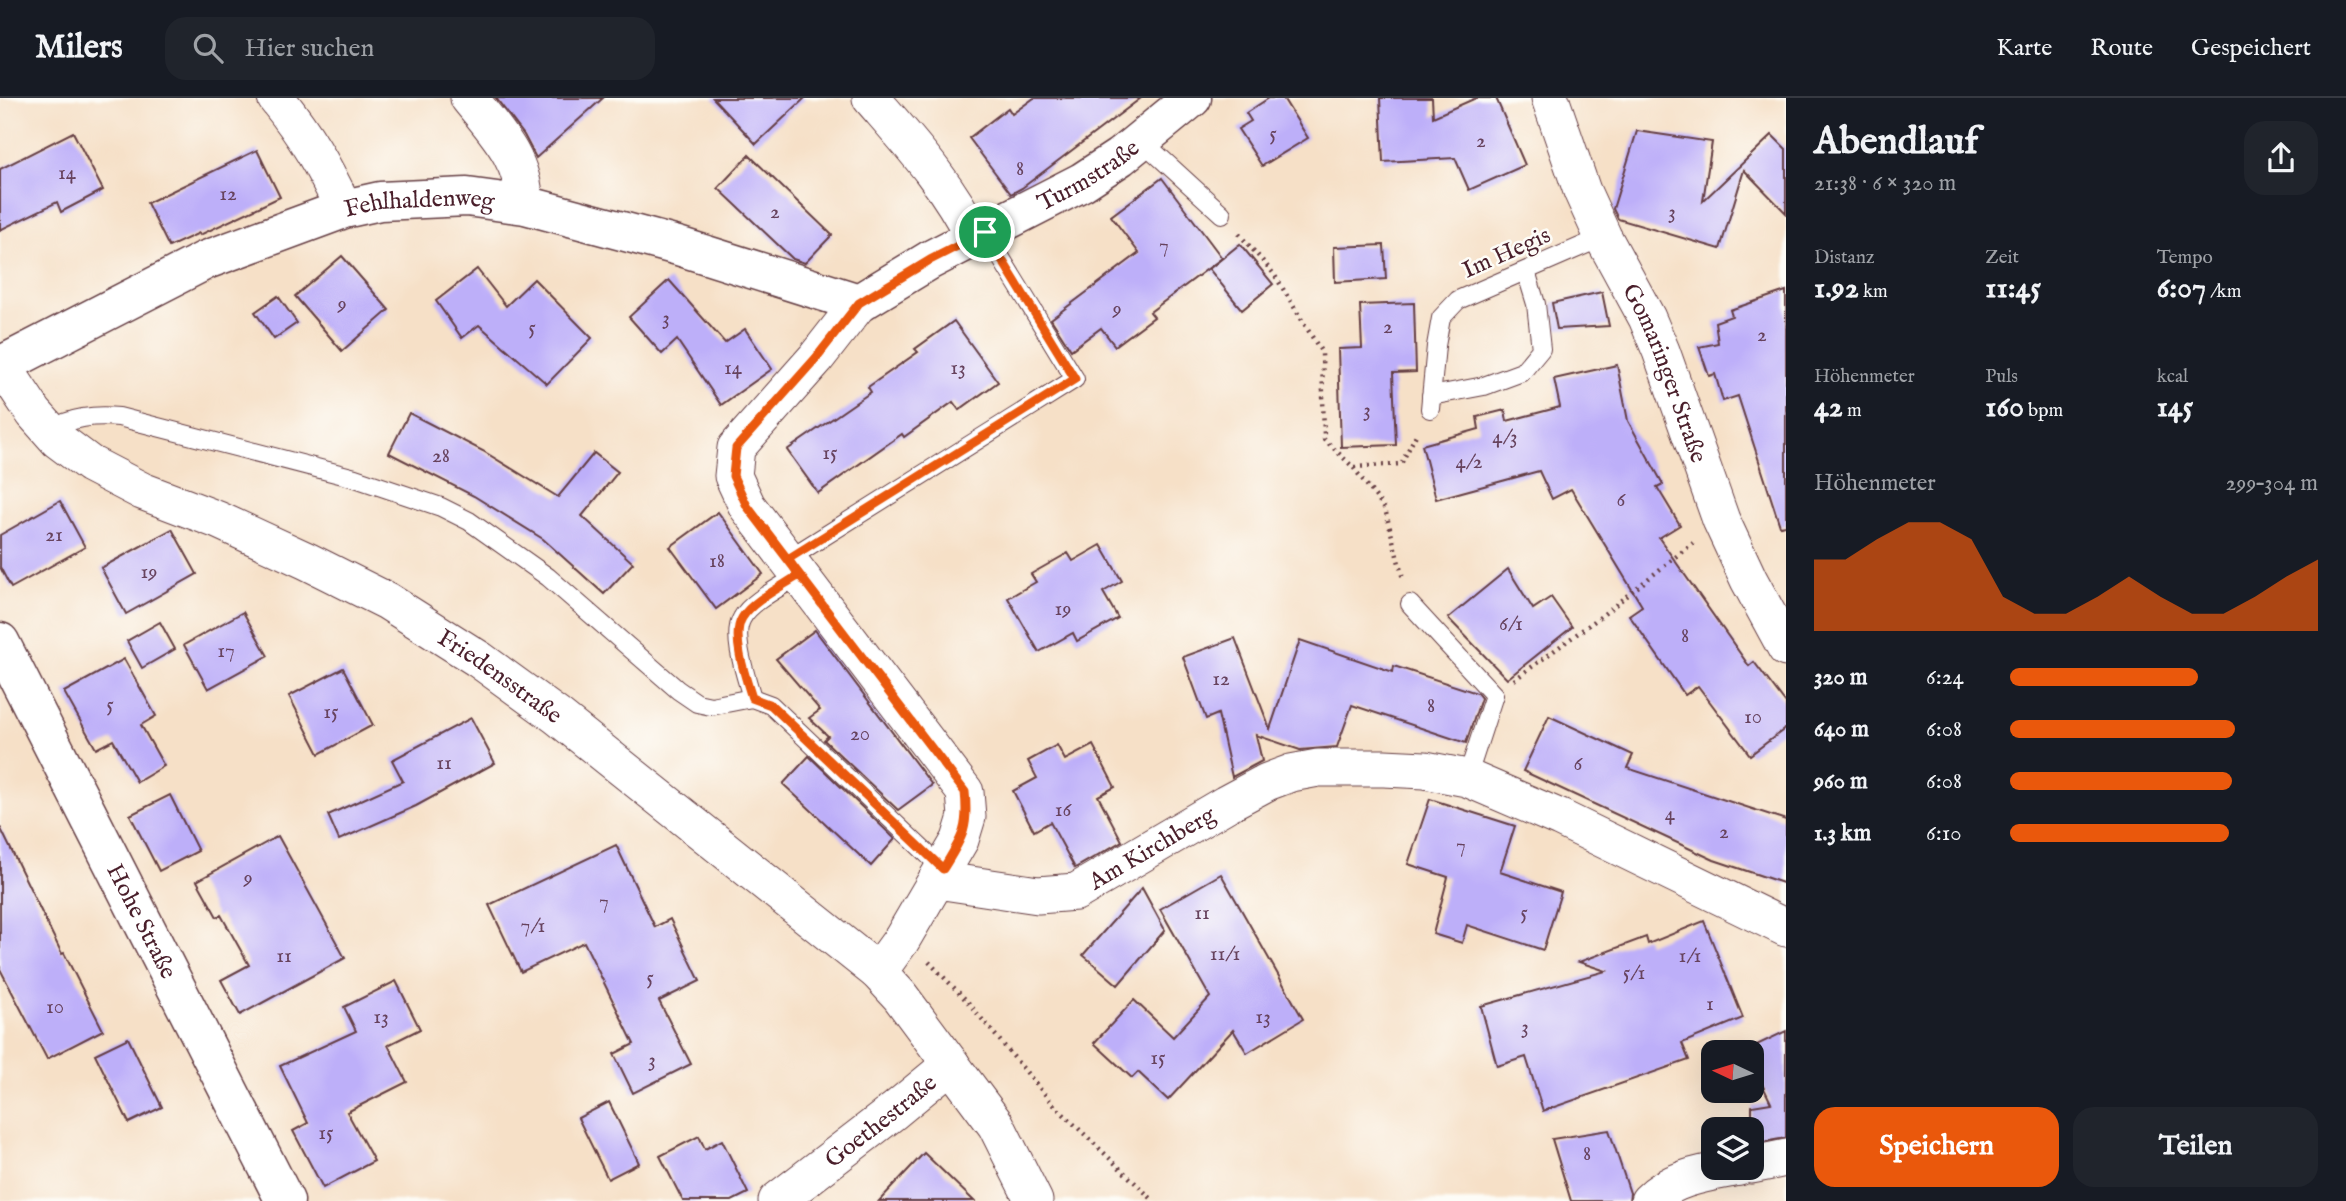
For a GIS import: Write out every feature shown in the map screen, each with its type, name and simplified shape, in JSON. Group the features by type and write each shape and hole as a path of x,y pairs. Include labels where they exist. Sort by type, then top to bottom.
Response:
{"street":[{"path":"276,98 296,122 320,159 344,209"},
{"path":"468,98 512,154 520,171 525,205"},
{"path":"871,98 918,152 979,235"},
{"name":"Turmstraße","path":"940,875 960,840 967,817 965,792 747,506 733,476 736,448 816,358 859,303 930,260 1082,182 1121,157 1192,98"},
{"name":"Gomaringer Straße","path":"1550,98 1582,191 1661,351 1721,520 1749,580 1786,648"},
{"name":"Fehlhaldenweg","path":"1,366 206,260 344,209 380,201 467,197 525,205 678,246 859,303"},
{"name":"Friedensstraße","path":"1,366 34,413 58,440 90,464 142,491 218,520 330,572 387,601 480,660 557,716 878,972 900,996 996,1125 1034,1201"},
{"name":"Hohe Straße","path":"0,642 285,1201"},
{"name":"Am Kirchberg","path":"940,875 1038,895 1076,891 1226,804 1267,782 1291,773 1352,766 1425,770 1467,778 1560,818 1786,928"},
{"path":"878,972 902,939 940,875"},
{"name":"Goethestraße","path":"777,1201 951,1064"},
{"path":"1764,1163 1786,1158"},
{"path":"1649,1201 1667,1187 1701,1176"}],"lane":[{"path":"1141,141 1222,214"},
{"path":"752,698 739,639 741,619 755,604 793,567 1075,379 979,235"},
{"name":"Im Hegis","path":"1430,403 1441,318 1458,300 1603,236"},
{"path":"1430,403 1522,372 1541,349 1536,304 1526,271"},
{"path":"50,430 78,418 98,415 119,417 355,478 441,507 469,521 548,577 697,704 711,706 752,698 771,705 940,875"},
{"path":"1410,604 1494,695 1467,778"}],"path":[{"path":"1222,214 1273,274 1322,353 1324,439 1353,467 1385,509 1410,604"},
{"path":"1353,467 1401,464 1430,403"},
{"path":"1494,695 1600,617 1721,520"},
{"path":"902,939 936,968 966,1000 1053,1104 1154,1201"}],"building":[{"path":"496,98 603,98 536,158 524,135"},
{"path":"713,98 805,98 756,144"},
{"path":"1034,98 1141,98 1011,194 969,138 1008,108 1012,114"},
{"path":"1269,98 1283,98 1308,138 1262,166 1238,129 1251,121 1246,113"},
{"path":"1380,98 1432,98 1433,117 1476,98 1496,98 1525,165 1469,190 1455,158 1383,162"},
{"path":"1637,131 1712,142 1703,201 1772,135 1786,149 1786,213 1744,170 1720,249 1618,219 1613,209"},
{"path":"73,132 103,190 61,212 57,202 0,230 0,169"},
{"path":"257,150 280,197 169,247 147,203"},
{"path":"749,155 832,235 805,263 793,259 718,188"},
{"path":"1162,178 1222,258 1150,312 1154,317 1115,346 1101,328 1071,350 1051,319 1139,253 1111,216"},
{"path":"1240,244 1273,284 1242,310 1209,269"},
{"path":"1384,245 1386,279 1335,282 1334,247"},
{"path":"342,256 389,310 342,351 295,296"},
{"path":"477,269 506,306 534,279 592,338 547,384 479,325 462,338 436,301"},
{"path":"669,280 725,343 745,329 772,369 721,405 677,340 662,354 629,317"},
{"path":"1786,291 1786,525 1780,526 1738,396 1723,401 1715,374 1709,376 1699,347 1718,343 1715,322 1732,316 1730,310"},
{"path":"1602,292 1609,326 1557,329 1552,303"},
{"path":"278,296 297,323 274,339 255,312"},
{"path":"1414,303 1416,372 1393,373 1396,445 1341,447 1338,349 1362,348 1360,305"},
{"path":"954,321 998,382 959,410 953,402 818,493 787,450 871,392 868,387 918,352 915,349"},
{"path":"1617,365 1628,421 1663,484 1657,487 1680,525 1659,538 1749,666 1754,662 1786,704 1786,728 1750,755 1698,686 1685,695 1629,615 1642,606 1571,489 1552,499 1539,471 1436,499 1422,445 1479,429 1477,417 1505,410 1507,421 1560,407 1554,379"},
{"path":"409,413 483,451 558,497 594,453 618,472 582,516 633,563 604,594 543,539 474,496 389,453"},
{"path":"60,501 85,547 11,588 0,567 0,535"},
{"path":"718,512 763,574 716,609 670,547"},
{"path":"172,529 197,574 126,614 101,568"},
{"path":"1101,545 1122,581 1103,592 1118,618 1077,641 1073,633 1039,652 1008,598 1036,582 1031,574 1068,553 1073,561"},
{"path":"1508,569 1533,609 1551,597 1572,627 1507,679 1448,618"},
{"path":"243,612 268,656 208,689 184,645"},
{"path":"160,622 175,649 142,668 127,641"},
{"path":"815,630 932,785 898,810 824,740 828,736 809,718 820,710 776,659"},
{"path":"1235,638 1270,729 1300,640 1393,672 1394,666 1477,693 1481,698 1466,743 1352,705 1337,747 1300,750 1256,735 1262,761 1232,777 1218,714 1206,719 1183,657"},
{"path":"124,659 156,716 141,725 164,766 137,782 113,740 96,749 64,692"},
{"path":"343,668 373,725 319,754 289,696"},
{"path":"1549,716 1633,755 1627,768 1786,820 1786,884 1714,860 1523,771"},
{"path":"471,718 495,763 416,806 339,840 328,815 403,781 392,760"},
{"path":"1057,745 1065,760 1093,745 1115,787 1098,796 1122,841 1075,868 1050,822 1034,831 1013,791 1037,778 1028,761"},
{"path":"809,756 895,839 871,866 783,784"},
{"path":"170,795 198,851 159,871 130,815"},
{"path":"1430,799 1515,826 1500,872 1561,892 1543,950 1467,925 1462,943 1433,934 1448,877 1408,864"},
{"path":"0,827 62,954 64,953 103,1030 47,1059 0,969"},
{"path":"278,836 345,958 240,1015 221,980 249,965 221,915 217,917 197,881"},
{"path":"616,845 655,927 670,919 700,981 659,1001 691,1064 633,1093 614,1054 634,1044 584,942 521,972 489,905"},
{"path":"1221,874 1303,1019 1247,1053 1233,1030 1168,1100 1138,1072 1132,1078 1094,1043 1134,1000 1173,1037 1210,997 1160,909"},
{"path":"1142,888 1165,930 1118,985 1083,955"},
{"path":"1704,921 1743,1018 1682,1043 1689,1060 1543,1111 1526,1057 1497,1066 1481,1006 1606,971 1579,962 1646,937 1648,944"},
{"path":"396,981 420,1029 388,1045 407,1082 347,1112 374,1161 323,1188 293,1131 308,1123 280,1066 356,1031 344,1007"},
{"path":"1786,1031 1786,1138 1764,1142 1764,1117 1752,1117 1752,1106 1771,1103 1764,1088 1764,1041"},
{"path":"128,1038 162,1107 129,1123 95,1054"},
{"path":"609,1102 639,1163 608,1179 578,1118"},
{"path":"1609,1130 1630,1193 1629,1201 1571,1201 1552,1139"},
{"path":"699,1136 705,1149 722,1140 748,1193 732,1201 683,1201 660,1156"},
{"path":"924,1153 974,1201 879,1201"}],"route":[{"path":"985,232 930,260 859,303 816,358 736,448 733,476 747,506 788,559 965,792 967,817 960,840 943,869 771,705 752,698 739,639 741,619 755,604 799,575 788,559 1075,379 985,232"}]}
